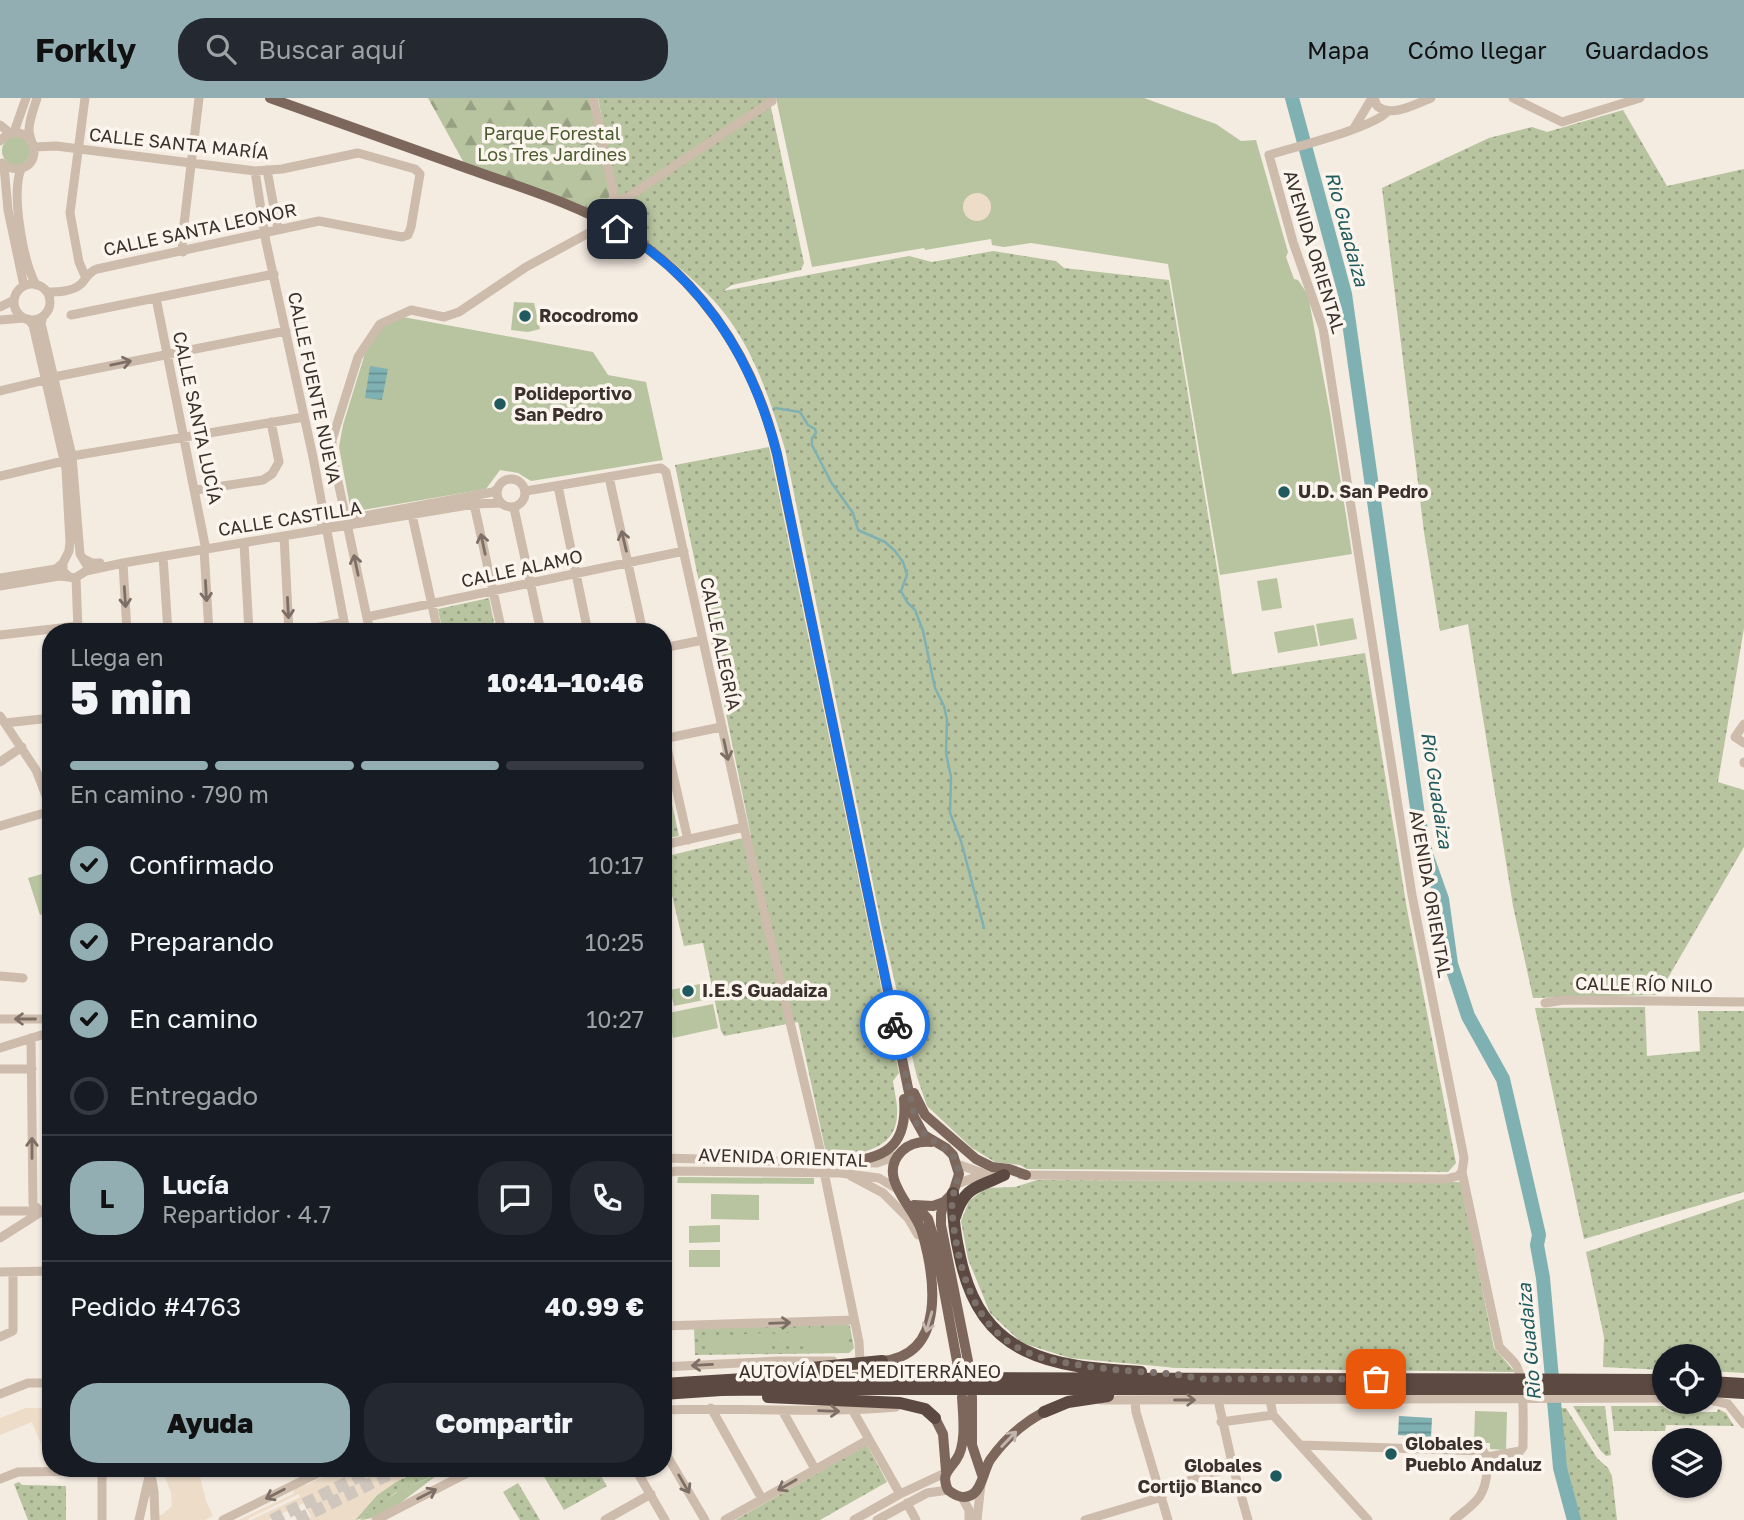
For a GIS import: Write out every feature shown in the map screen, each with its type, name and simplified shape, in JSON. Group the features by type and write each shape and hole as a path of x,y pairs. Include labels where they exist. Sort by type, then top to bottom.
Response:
{"highway":[{"path":"953,1224 960,1204 971,1189 1004,1175"},
{"path":"951,1193 953,1224 970,1294 981,1315 995,1331 1015,1346 1046,1358 1076,1364 1179,1374 1200,1379"},
{"path":"708,1381 731,1374 870,1361"},
{"name":"AUTOVÍA DEL MEDITERRÁNEO","path":"991,1384 1200,1379 1501,1389"},
{"name":"AUTOVÍA DEL MEDITERRÁNEO","path":"672,1383 708,1381 938,1383 1159,1389 1652,1389"},
{"name":"AUTOVÍA DEL MEDITERRÁNEO","path":"1588,1389 1652,1381"},
{"name":"AUTOVÍA DEL MEDITERRÁNEO","path":"672,1393 938,1383"},
{"path":"1722,1383 1744,1384"},
{"path":"1044,1412 1080,1399 1137,1394 1159,1389"},
{"path":"698,1392 722,1396 900,1403 921,1407 935,1418"},
{"path":"1722,1392 1744,1393"}],"main road":[{"path":"270,98 543,195 603,221 632,237 672,269 702,298 724,327 758,393 777,454 914,1117 922,1133 946,1148 957,1164 942,1225 965,1372 934,1235 928,1219 897,1189 893,1174 893,1166 912,1135 914,1117"},
{"path":"840,1163 871,1159 885,1153 892,1146 904,1119 906,1079"},
{"path":"906,1079 925,1115 976,1159 992,1167 1026,1175"},
{"path":"902,1152 921,1142 936,1143"},
{"path":"910,1202 924,1207 951,1193"},
{"path":"870,1361 894,1359 917,1344 926,1332 932,1308 927,1257 922,1231 910,1202"},
{"path":"945,1473 955,1461 961,1443 967,1397 972,1445 980,1475"},
{"path":"935,1418 943,1434 945,1482 948,1490 962,1497 971,1496 980,1475 1011,1435 1044,1412"},
{"path":"955,1461 967,1460 980,1475"}],"street":[{"path":"0,141 12,133 26,98"},
{"path":"2,163 12,169 21,169 32,161 30,121 37,98"},
{"path":"85,98 70,213 79,262 85,276"},
{"path":"183,252 182,241 199,98"},
{"path":"593,98 614,203"},
{"path":"1354,128 1373,98 1380,109 1392,110 1431,98"},
{"path":"1354,128 1384,116 1404,98"},
{"path":"1513,98 1562,122 1640,98"},
{"path":"607,215 614,203 628,197 771,99"},
{"path":"0,125 12,133 23,134 32,144"},
{"name":"AVENIDA ORIENTAL","path":"1354,128 1269,155 1293,242 1324,328 1412,895 1464,1158 1462,1172 1499,1346 1513,1360 1519,1371 1523,1444 1520,1451 1487,1457"},
{"name":"CALLE SANTA MARÍA","path":"32,144 255,171 358,153 415,169 421,174 408,235"},
{"path":"2,163 8,210 24,286"},
{"path":"0,586 59,576 72,577 85,572 86,565 41,323 50,304 47,292 36,285 30,271 18,214 17,191 21,169"},
{"path":"267,170 278,229"},
{"name":"CALLE FUENTE NUEVA","path":"255,171 344,623"},
{"name":"CALLE SANTA LEONOR","path":"47,292 75,288 82,283 85,276 97,269 319,221 402,237 408,235"},
{"path":"313,457 332,453 332,440 358,357 380,324 411,310 444,317 458,312 526,267 598,228"},
{"path":"71,315 274,274"},
{"path":"36,285 24,286 17,292 14,300 17,312 33,325 50,378"},
{"name":"CALLE SANTA LUCÍA","path":"156,298 196,490 205,547 208,623"},
{"path":"0,307 14,300"},
{"path":"0,320 36,320 43,316"},
{"path":"0,391 50,378 286,331"},
{"path":"0,476 68,458 304,417"},
{"path":"196,490 262,480 272,474 279,462 271,422"},
{"name":"CALLE FUENTE NUEVA","path":"332,453 368,623"},
{"path":"68,458 70,542 63,571 72,577 77,623"},
{"name":"CALLE ALEGRÍA","path":"609,477 663,469 666,475 721,727 823,1162"},
{"path":"526,491 609,477 641,623"},
{"path":"325,527 493,492 503,481 514,479 521,483 526,491 523,502 514,508"},
{"path":"558,486 586,623"},
{"path":"497,489 496,496 501,503 514,508"},
{"name":"CALLE CASTILLA","path":"347,523 474,504 501,503"},
{"path":"474,504 500,623"},
{"path":"514,508 539,623"},
{"path":"412,515 436,623"},
{"name":"CALLE CASTILLA","path":"85,572 205,547 244,543 325,527"},
{"name":"CALLE CASTILLA","path":"83,558 96,564 325,527"},
{"path":"284,536 289,623"},
{"path":"244,543 248,623"},
{"name":"CALLE ALAMO","path":"367,617 684,551"},
{"path":"0,578 56,569 71,555 83,558"},
{"path":"163,556 167,623"},
{"path":"123,563 126,623"},
{"path":"0,635 42,632"},
{"path":"672,646 703,640"},
{"path":"2,720 42,718"},
{"path":"2,720 36,770 42,786"},
{"path":"1744,724 1735,737 1744,743"},
{"path":"672,735 721,727"},
{"path":"0,762 22,747"},
{"path":"672,770 688,839"},
{"path":"0,826 42,813"},
{"path":"672,843 744,827"},
{"path":"0,976 23,978"},
{"name":"CALLE RÍO NILO","path":"1545,1003 1564,1000 1744,1002"},
{"path":"0,1019 42,1019"},
{"path":"0,1048 42,1035"},
{"path":"32,1038 33,1204 42,1209"},
{"path":"0,1069 32,1069"},
{"name":"AVENIDA ORIENTAL","path":"672,1159 877,1163 902,1152"},
{"path":"957,1164 987,1175 1447,1179 1462,1172"},
{"name":"AVENIDA ORIENTAL","path":"672,1172 847,1173 879,1178 897,1189"},
{"path":"672,1367 779,1361 870,1361 854,1320 824,1172"},
{"path":"847,1173 874,1187 908,1218 927,1257"},
{"path":"951,1193 987,1175"},
{"path":"0,1211 42,1211"},
{"path":"0,1238 42,1213"},
{"path":"0,1272 42,1271"},
{"path":"0,1337 13,1331 13,1272"},
{"path":"672,1326 854,1320"},
{"path":"0,1394 28,1383 42,1383"},
{"path":"1044,1412 1087,1402 1270,1399 1320,1401 1501,1389 1588,1389 1652,1397"},
{"path":"1270,1399 1273,1415 1368,1520"},
{"path":"1218,1400 1221,1422 1248,1520"},
{"path":"1135,1401 1168,1520"},
{"path":"1722,1403 1728,1405 1744,1423"},
{"path":"711,1408 762,1499"},
{"path":"672,1410 853,1411 904,1408 919,1410 935,1418"},
{"path":"782,1410 815,1469"},
{"path":"853,1411 900,1494"},
{"path":"1221,1422 1273,1415"},
{"path":"724,1520 868,1440"},
{"path":"1301,1445 1480,1450 1487,1457 1486,1488 1460,1518"},
{"path":"672,1464 705,1520"},
{"path":"1085,1520 1233,1467"},
{"path":"0,1479 18,1472 42,1471"},
{"path":"854,1520 945,1473"},
{"path":"977,1520 980,1475"},
{"path":"102,1477 102,1520"},
{"path":"139,1520 150,1477"},
{"path":"152,1477 155,1520"},
{"path":"223,1520 310,1477"},
{"path":"376,1520 390,1516 461,1477"},
{"path":"640,1477 666,1520"},
{"path":"877,1520 927,1493 948,1490"},
{"path":"605,1520 650,1494"},
{"path":"962,1497 969,1510 969,1520"},
{"path":"906,1503 916,1520"}],"green space":[{"name":"Parque Forestal Los Tres Jardines","path":"428,98 592,98 610,195 601,216 464,163"},
{"path":"598,98 769,98 804,263 801,270 732,285 723,291 909,256 932,262 993,251 1056,261 1064,268 1169,280 1232,674 1365,653 1407,909 1456,1163 1448,1172 1027,1169 1020,1165 995,1162 972,1148 927,1106 917,1077 881,923 785,449 773,412 752,358 733,324 721,309 669,259 610,217 626,203 617,196"},
{"path":"776,98 1144,98 1216,124 1241,141 1256,140 1288,252 1286,257 1294,279 1298,280 1308,295 1352,554 1220,575 1168,264 1031,243 1004,247 992,245 991,239 812,267"},
{"path":"1623,110 1667,186 1744,169 1744,628 1718,782 1744,790 1744,847 1658,995 1533,998 1513,906 1468,624 1440,631 1424,532 1382,188 1489,138 1532,127 1547,132"},
{"path":"16,137 26,141 30,151 26,161 16,165 6,161 2,151 6,141"},
{"name":"Rocodromo","path":"514,302 534,303 540,329 528,332 511,330"},
{"name":"Polideportivo San Pedro","path":"403,317 593,352 608,375 646,382 663,460 531,481 518,473 500,470 486,489 351,512 339,447 343,425 366,350 381,326"},
{"path":"769,447 899,1073 893,1081 897,1114 895,1126 882,1144 872,1149 849,1154 826,1153 798,1022 724,1036 703,943 684,946 672,895 672,855 751,836 675,465"},
{"path":"1277,578 1282,608 1262,611 1257,581"},
{"path":"489,598 494,623 441,623 438,609"},
{"path":"1353,618 1357,639 1320,646 1316,624"},
{"path":"1314,625 1318,646 1278,653 1274,632"},
{"path":"672,804 679,836 672,837"},
{"path":"42,874 42,914 40,915 28,878"},
{"path":"700,984 704,1000 674,1006 672,990"},
{"path":"713,1004 718,1028 673,1038 672,1012"},
{"path":"1645,1007 1647,1056 1700,1051 1698,1011 1744,1011 1744,1192 1584,1239 1535,1008"},
{"path":"678,1177 814,1178 814,1184 677,1183"},
{"path":"1037,1180 1461,1182 1494,1348 1515,1372 1177,1368 1070,1358 1022,1343 990,1313 968,1259 961,1221 969,1201 986,1188 1015,1187"},
{"path":"711,1194 759,1195 759,1220 711,1219"},
{"path":"1744,1199 1744,1373 1722,1372 1722,1344 1652,1344 1652,1369 1603,1367 1604,1337 1586,1252"},
{"path":"720,1225 720,1242 689,1243 689,1226"},
{"path":"689,1250 720,1250 720,1267 689,1267"},
{"path":"838,1323 840,1330 846,1330 850,1335 850,1348 847,1352 821,1352 805,1344 798,1348 778,1343 757,1352 735,1351 721,1354 709,1347 708,1336 735,1335 732,1326 735,1326 740,1334 747,1334 748,1326 755,1326 753,1334 763,1333 761,1325 776,1337 784,1333 801,1332 804,1324 808,1324 811,1334 830,1330 832,1324"},
{"path":"850,1326 854,1348 849,1353 695,1355 694,1327"},
{"path":"1573,1406 1605,1406 1611,1455 1606,1456 1600,1450"},
{"path":"1611,1406 1652,1406 1652,1414 1722,1414 1722,1411 1734,1426 1666,1425 1666,1428 1652,1428 1652,1431 1614,1431"},
{"path":"1558,1408 1566,1408 1597,1458 1608,1468 1612,1476 1617,1520 1577,1520 1562,1459"},
{"path":"1475,1411 1507,1412 1506,1450 1490,1449 1490,1443 1474,1443"},
{"path":"867,1445 887,1482 820,1520 735,1520"},
{"path":"407,1477 430,1477 405,1489 400,1498 396,1492 371,1513 355,1520 377,1495"},
{"path":"435,1477 392,1509 370,1519 360,1520 397,1492 400,1497 404,1489"},
{"path":"544,1477 602,1477 607,1486 564,1510"},
{"path":"19,1482 22,1485 66,1486 66,1520 28,1520 14,1484"},
{"path":"518,1483 540,1520 520,1520 503,1492"}],"shaded area":[{"path":"977,193 987,197 991,207 987,217 977,221 967,217 963,207 967,197"},
{"path":"26,1408 42,1408 42,1444 32,1422 0,1435 0,1418"},
{"path":"165,1477 200,1477 213,1516 205,1520 157,1520 157,1515 162,1515 172,1506 171,1492"},
{"path":"323,1477 404,1477 377,1495 355,1520 305,1520 311,1517 304,1503 269,1520 251,1520 300,1497 299,1494 249,1520 239,1520 293,1494 296,1486 306,1482 306,1485"}],"water":[{"path":"370,366 388,369 382,400 365,398"},
{"path":"1399,1416 1432,1418 1431,1437 1398,1435"}],"waterway":[{"name":"Rio Guadaiza","path":"1292,98 1345,294 1418,815 1426,854 1442,899 1451,964 1468,1016 1503,1079 1539,1235 1537,1245 1543,1278 1560,1468 1574,1520"},
{"path":"775,408 800,412 808,425 815,429 812,445 831,482 853,513 858,530 885,542 903,562 907,575 901,591 915,610 923,631 935,688 944,706 947,720 946,753 951,777 950,813 961,841 984,928"}],"tunnel":[{"path":"272,1520 358,1477"},
{"path":"297,1520 384,1477"}],"way so far":[{"path":"895,1025 916,1123 924,1135 953,1155 957,1164 959,1174 953,1193 953,1224 970,1294 981,1315 1003,1338 1015,1346 1046,1358 1129,1371 1179,1374 1200,1379 1376,1379"}],"place":[{"name":"Rocodromo","path":"525,316"},
{"name":"Polideportivo San Pedro","path":"500,404"},
{"name":"U.D. San Pedro","path":"1284,492"},
{"name":"I.E.S Guadaiza","path":"688,991"},
{"name":"Globales Pueblo Andaluz","path":"1391,1454"},
{"name":"Globales Cortijo Blanco","path":"1276,1476"}],"route":[{"path":"617,229 655,254 702,298 729,336 753,380 764,408 777,454 895,1025"}]}
